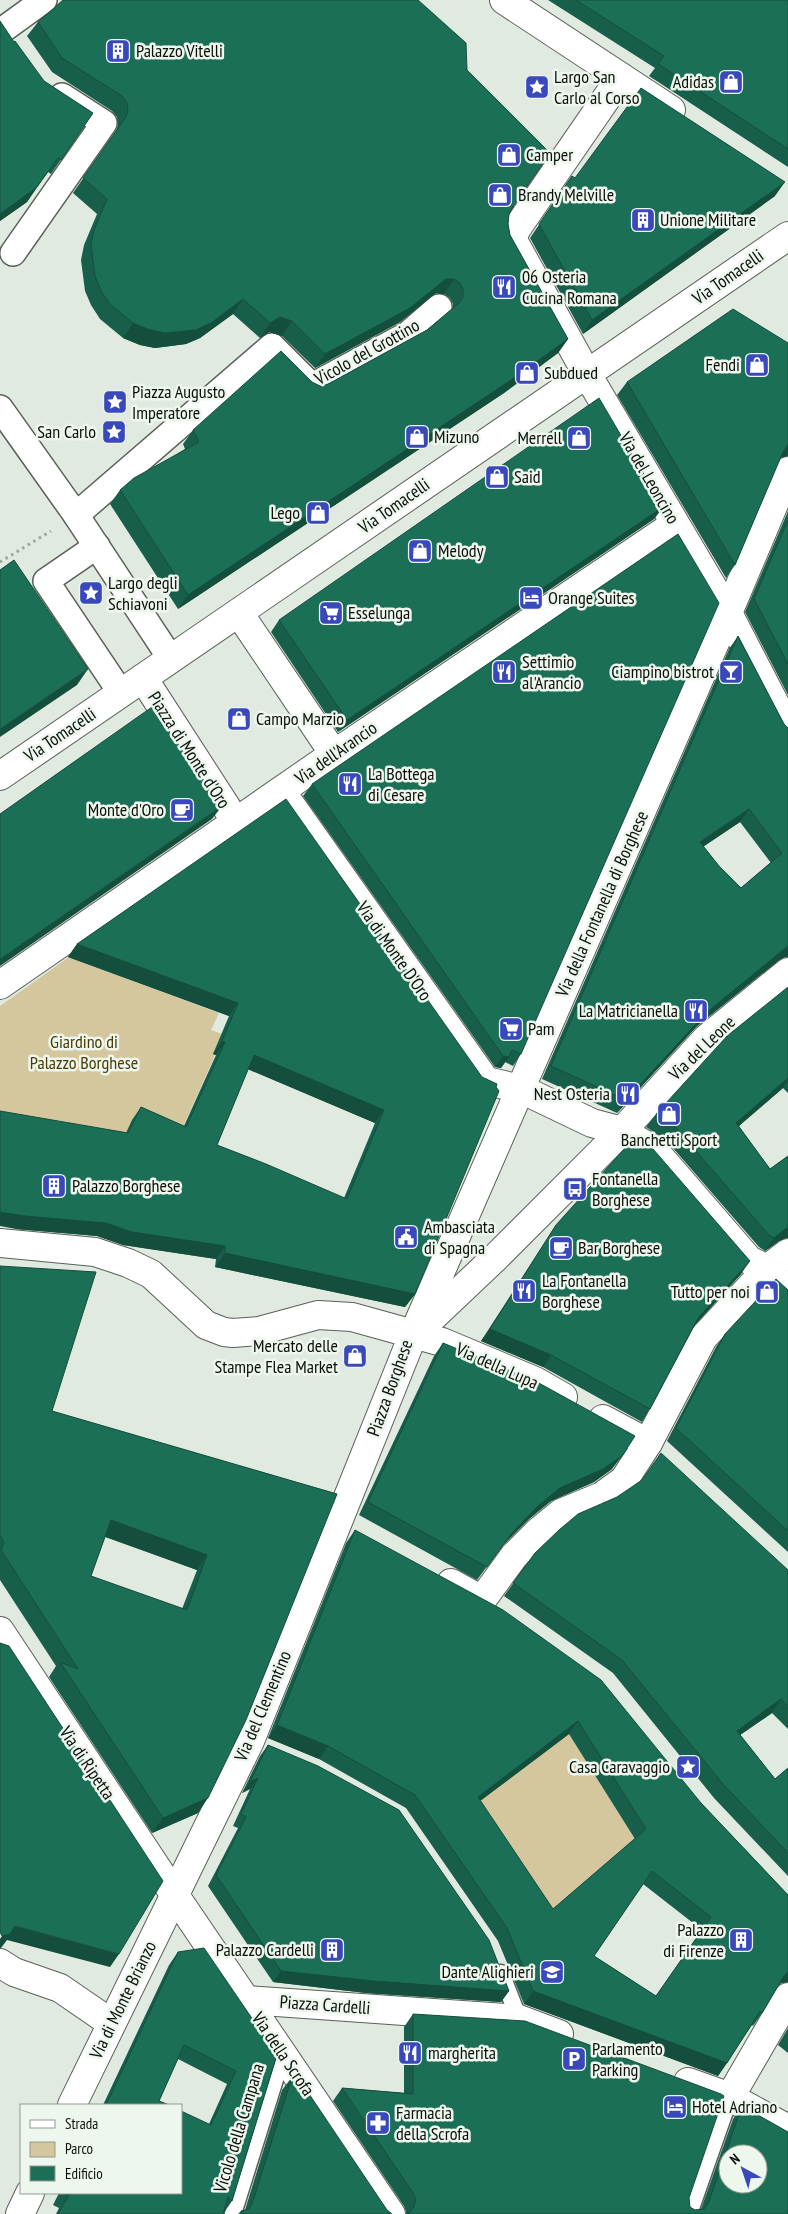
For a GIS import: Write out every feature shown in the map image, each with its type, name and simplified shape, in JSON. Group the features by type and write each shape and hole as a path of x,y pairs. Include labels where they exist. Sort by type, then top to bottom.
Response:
{"street":[{"path":"6,31 44,0"},
{"path":"504,0 694,125"},
{"name":"Via del Leoncino","path":"621,77 516,228 513,236 514,242 587,374 728,613 788,729"},
{"path":"13,253 104,123 42,83"},
{"name":"Via Tomacelli","path":"0,776 788,236"},
{"name":"Vicolo del Grottino","path":"76,515 272,346 312,386 408,334 439,307"},
{"path":"0,408 76,515 172,659"},
{"name":"Via della Fontanella di Borghese","path":"413,1335 521,1090 788,471"},
{"name":"Via dell'Arancio","path":"0,985 334,754 675,524"},
{"path":"97,546 46,581 132,686"},
{"path":"239,613 334,754"},
{"name":"Piazza di Monte d'Oro","path":"132,686 236,822"},
{"name":"Via di Monte D'Oro","path":"281,791 486,1082 521,1090 592,1123 622,1131 654,1150 748,1260 777,1261 788,1292"},
{"name":"Via del Leone","path":"413,1335 495,1258 622,1131 707,1038 788,972"},
{"name":"Piazza Borghese","path":"0,1243 95,1252 143,1269 161,1282 200,1320 224,1332 259,1331 309,1317 335,1315 362,1319 413,1335 345,1522"},
{"path":"432,1573 492,1606 514,1556 539,1531 561,1513 602,1496 624,1480 655,1450 703,1338 777,1261"},
{"name":"Via della Lupa","path":"413,1335 442,1342 535,1381 655,1450"},
{"name":"Via del Clementino","path":"174,1894 258,1745 345,1522"},
{"name":"Via di Ripetta","path":"0,1631 174,1894"},
{"name":"Via della Scrofa","path":"174,1894 391,2214"},
{"name":"Via di Monte Brianzo","path":"72,2104 174,1894"},
{"path":"7,1968 60,1988 112,2023"},
{"path":"730,2098 788,1996"},
{"name":"Piazza Cardelli","path":"246,2000 519,2020 583,2043"},
{"path":"664,2073 730,2098 788,2129"}],"lane":[{"path":"494,1956 519,2020"},
{"name":"Vicolo della Campana","path":"233,2214 283,2054"},
{"path":"689,2214 730,2098"}],"path":[{"path":"0,562 76,515"}],"green space":[{"name":"Giardino di Palazzo Borghese","path":"69,957 219,1013 211,1030 222,1034 213,1060 177,1140 119,1146 0,1125 0,1006"},
{"path":"551,1704 637,1842 544,1922 445,1775"}],"building":[{"path":"63,0 418,0 466,43 467,70 550,153 514,205 509,214 508,224 510,235 568,339 514,378 188,595 120,490 134,478 199,442 193,430 281,351 312,382 320,386 328,384 427,330 459,303 463,297 463,289 460,283 454,279 446,279 410,308 325,354 292,321 280,317 270,323 243,299 211,323 196,330 165,333 150,330 133,323 110,304 101,291 95,276 91,245 94,230 107,199 83,178 126,117 127,103 122,96 62,58 38,22"},
{"path":"576,0 788,0 788,149 658,64 664,56"},
{"path":"0,21 44,81 93,113 61,160 58,158 36,188 0,214"},
{"name":"Unione Militare","path":"641,88 785,182 592,320 539,224 572,176 575,178"},
{"path":"733,309 788,343 788,445 783,452 735,565 627,382"},
{"path":"599,398 663,507 347,720 279,620"},
{"path":"788,520 788,664 754,599"},
{"path":"678,534 719,603 521,1054 512,1050 509,1057 503,1056 312,784"},
{"path":"14,560 88,669 0,729 0,570"},
{"path":"738,636 784,724 788,728 788,946 706,1013 626,1100 551,1066","holes":["749,809 782,853 741,888 719,866 700,842"]},
{"path":"152,707 222,806 0,959 0,814"},
{"path":"286,799 482,1077 497,1084 496,1087 499,1091 415,1294 225,1253 225,1246 132,1232 106,1223 0,1212 0,1111 128,1133 141,1107 186,1127 225,1042 222,1041 238,1003 77,944","holes":["254,1055 384,1110 347,1199 217,1145"]},
{"path":"788,987 788,1078 736,1123 770,1169 788,1156 788,1227 774,1238 768,1234 675,1127 656,1114 727,1036"},
{"path":"634,1138 653,1149 750,1261 698,1318 650,1409 551,1355 490,1329 556,1225"},
{"path":"0,1266 96,1272 52,1411 337,1494 246,1720 208,1798 163,1818 60,1662 78,1669 1,1550 4,1542 0,1536","holes":["111,1520 207,1555 187,1610 91,1576"]},
{"path":"776,1279 788,1290 788,1531 676,1428 725,1334"},
{"path":"443,1343 537,1382 635,1436 622,1456 603,1469 560,1488 538,1506 511,1534 487,1567 368,1502"},
{"path":"661,1453 788,1570 788,1707 781,1699 737,1731 775,1779 788,1768 788,1853 723,1784 622,1660 513,1583 535,1553 559,1530 578,1514 617,1497 642,1480"},
{"path":"355,1530 503,1610 601,1680 701,1803 788,1895 788,1972 762,2013 760,2011 727,2063 533,1991 507,1928 415,1795 328,1746 277,1725","holes":["578,1721 646,1829 553,1909 478,1797","652,1871 711,1917 656,1996 594,1956"]},
{"path":"0,1643 9,1646 163,1881 119,1954 15,1926 10,1934 2,1936 0,1932"},
{"path":"268,1745 318,1766 399,1810 489,1940 509,1991 374,1981 281,1971 216,1875 246,1817 241,1814 258,1778 250,1782"},
{"path":"204,1948 277,2055 232,2201 228,2197 223,2214 58,2214 69,2195 66,2194 182,2194 182,2111 211,2125 236,2071 184,2045 159,2101 166,2104 106,2104 178,1952"},
{"path":"413,2014 525,2021 724,2096 689,2198 690,2207 695,2210 704,2209 708,2204 718,2175 718,2194 768,2194 768,2144 729,2144 742,2106 788,2132 788,2214 408,2214 414,2207 416,2199 413,2193 342,2088 413,2094"},
{"path":"297,2076 387,2210 392,2214 243,2214 241,2211 249,2209 252,2204 292,2077"}],"place":[{"name":"Palazzo Vitelli","path":"118,51"},
{"name":"Adidas","path":"731,82"},
{"name":"Largo San Carlo al Corso","path":"537,87"},
{"name":"Camper","path":"509,155"},
{"name":"Brandy Melville","path":"500,195"},
{"name":"Unione Militare","path":"643,220"},
{"name":"06 Osteria Cucina Romana","path":"504,287"},
{"name":"Fendi","path":"757,365"},
{"name":"Subdued","path":"527,373"},
{"name":"Piazza Augusto Imperatore","path":"115,402"},
{"name":"San Carlo","path":"114,432"},
{"name":"Mizuno","path":"417,437"},
{"name":"Merrell","path":"579,438"},
{"name":"Said","path":"497,477"},
{"name":"Lego","path":"318,513"},
{"name":"Melody","path":"420,551"},
{"name":"Largo degli Schiavoni","path":"91,593"},
{"name":"Orange Suites","path":"531,598"},
{"name":"Esselunga","path":"331,613"},
{"name":"Settimio al'Arancio","path":"504,672"},
{"name":"Ciampino bistrot","path":"731,672"},
{"name":"Campo Marzio","path":"239,719"},
{"name":"La Bottega di Cesare","path":"350,784"},
{"name":"Monte d'Oro","path":"182,810"},
{"name":"La Matricianella","path":"696,1011"},
{"name":"Pam","path":"511,1029"},
{"name":"Nest Osteria","path":"628,1094"},
{"name":"Banchetti Sport","path":"669,1114"},
{"name":"Palazzo Borghese","path":"54,1186"},
{"name":"Fontanella Borghese","path":"575,1189"},
{"name":"Ambasciata di Spagna","path":"406,1237"},
{"name":"Bar Borghese","path":"561,1248"},
{"name":"La Fontanella Borghese","path":"524,1291"},
{"name":"Tutto per noi","path":"767,1292"},
{"name":"Mercato delle Stampe Flea Market","path":"355,1356"},
{"name":"Casa Caravaggio","path":"688,1767"},
{"name":"Palazzo di Firenze","path":"741,1940"},
{"name":"Palazzo Cardelli","path":"332,1950"},
{"name":"Dante Alighieri","path":"552,1972"},
{"name":"margherita","path":"410,2053"},
{"name":"Parlamento Parking","path":"574,2059"},
{"name":"Hotel Adriano","path":"675,2107"},
{"name":"Farmacia della Scrofa","path":"378,2123"}]}
